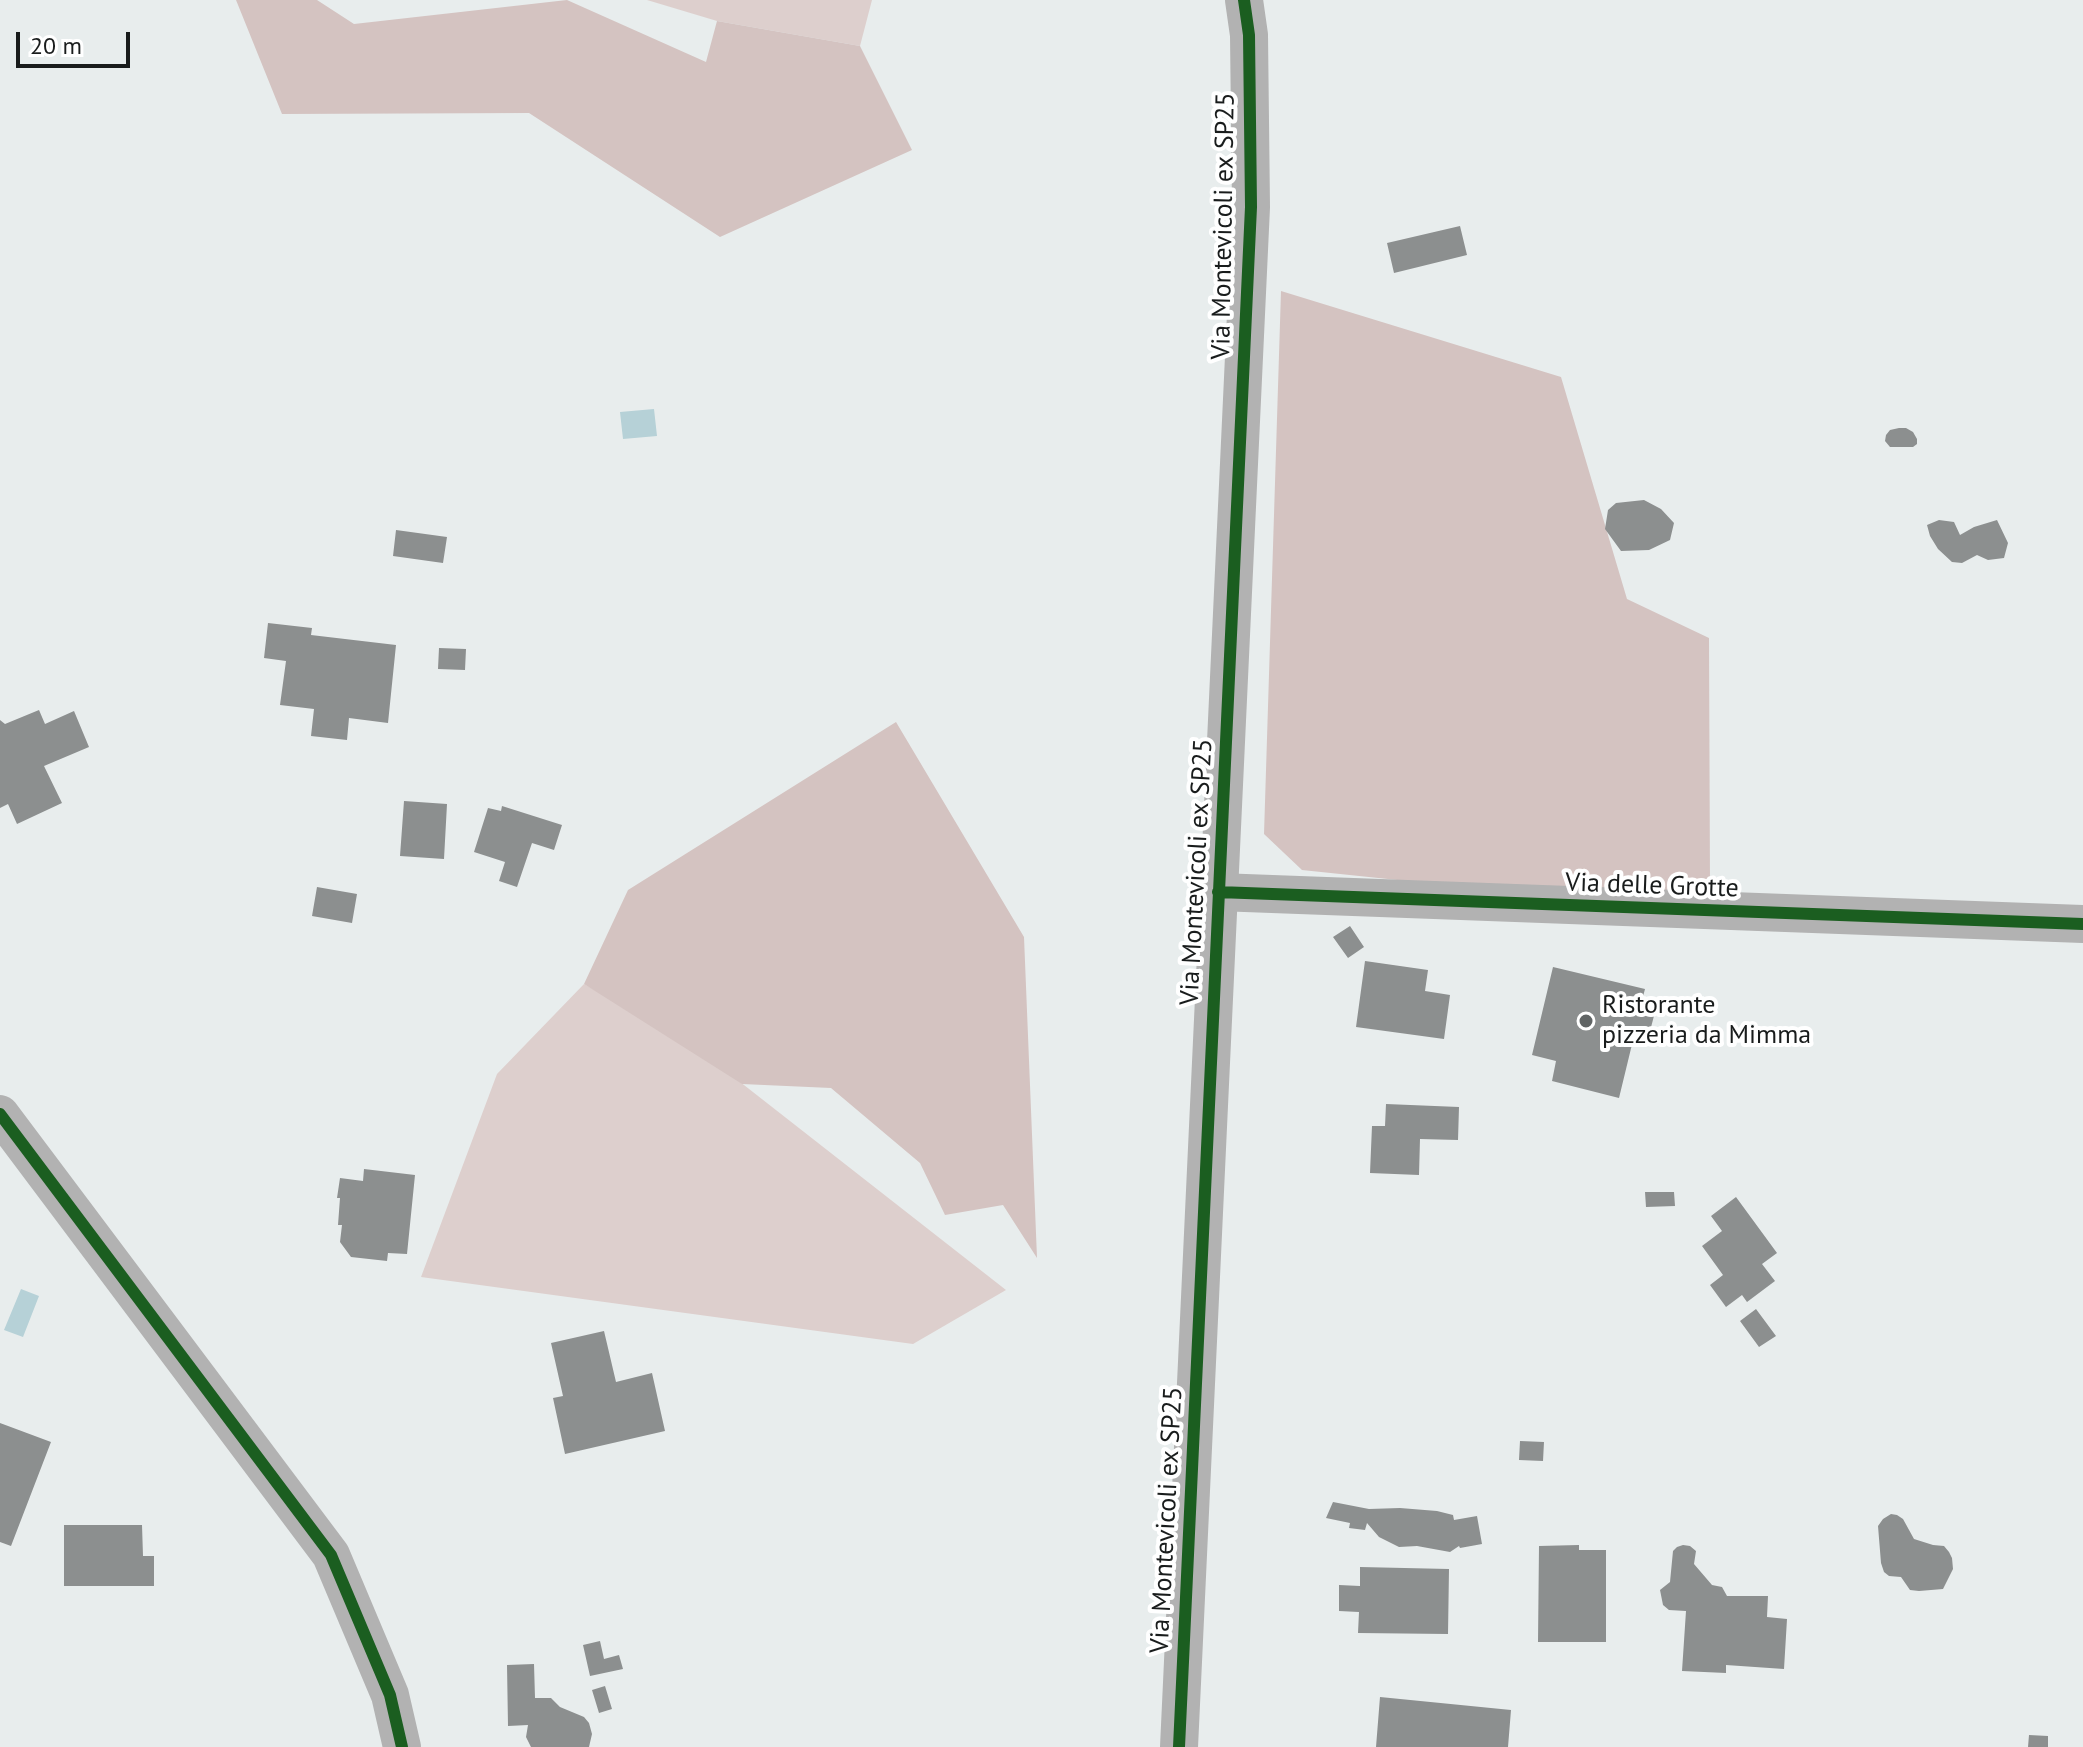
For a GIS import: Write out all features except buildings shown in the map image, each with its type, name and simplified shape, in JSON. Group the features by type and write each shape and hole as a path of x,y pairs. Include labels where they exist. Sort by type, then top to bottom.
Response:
{"street":[{"name":"Via Montevicoli ex SP25","path":"1179,1747 1251,207 1249,35 1244,0"},
{"name":"Via delle Grotte","path":"1218,892 2083,924"},
{"path":"0,1114 331,1555 390,1695 402,1747"}],"shaded area":[{"path":"236,0 317,0 354,24 567,0 706,62 717,21 860,46 912,150 720,237 529,113 282,114"},
{"path":"647,0 872,0 860,46 717,21"},
{"path":"1281,291 1561,377 1627,599 1709,638 1710,887 1655,907 1302,870 1264,834"},
{"path":"896,722 1024,937 1037,1258 1003,1205 945,1215 920,1163 831,1088 742,1084 584,984 628,890"},
{"path":"584,984 689,1042 1006,1290 913,1344 421,1277 497,1074"}],"water":[{"path":"654,409 657,436 623,439 620,412"},
{"path":"21,1289 39,1296 23,1337 4,1330"}],"cycle path":[{"path":"1179,1747 1251,207 1249,35 1244,0"},
{"path":"1218,892 2083,924"},
{"path":"0,1114 331,1555 390,1695 402,1747"}],"place":[{"name":"Ristorante pizzeria da Mimma","path":"1586,1021"}]}
